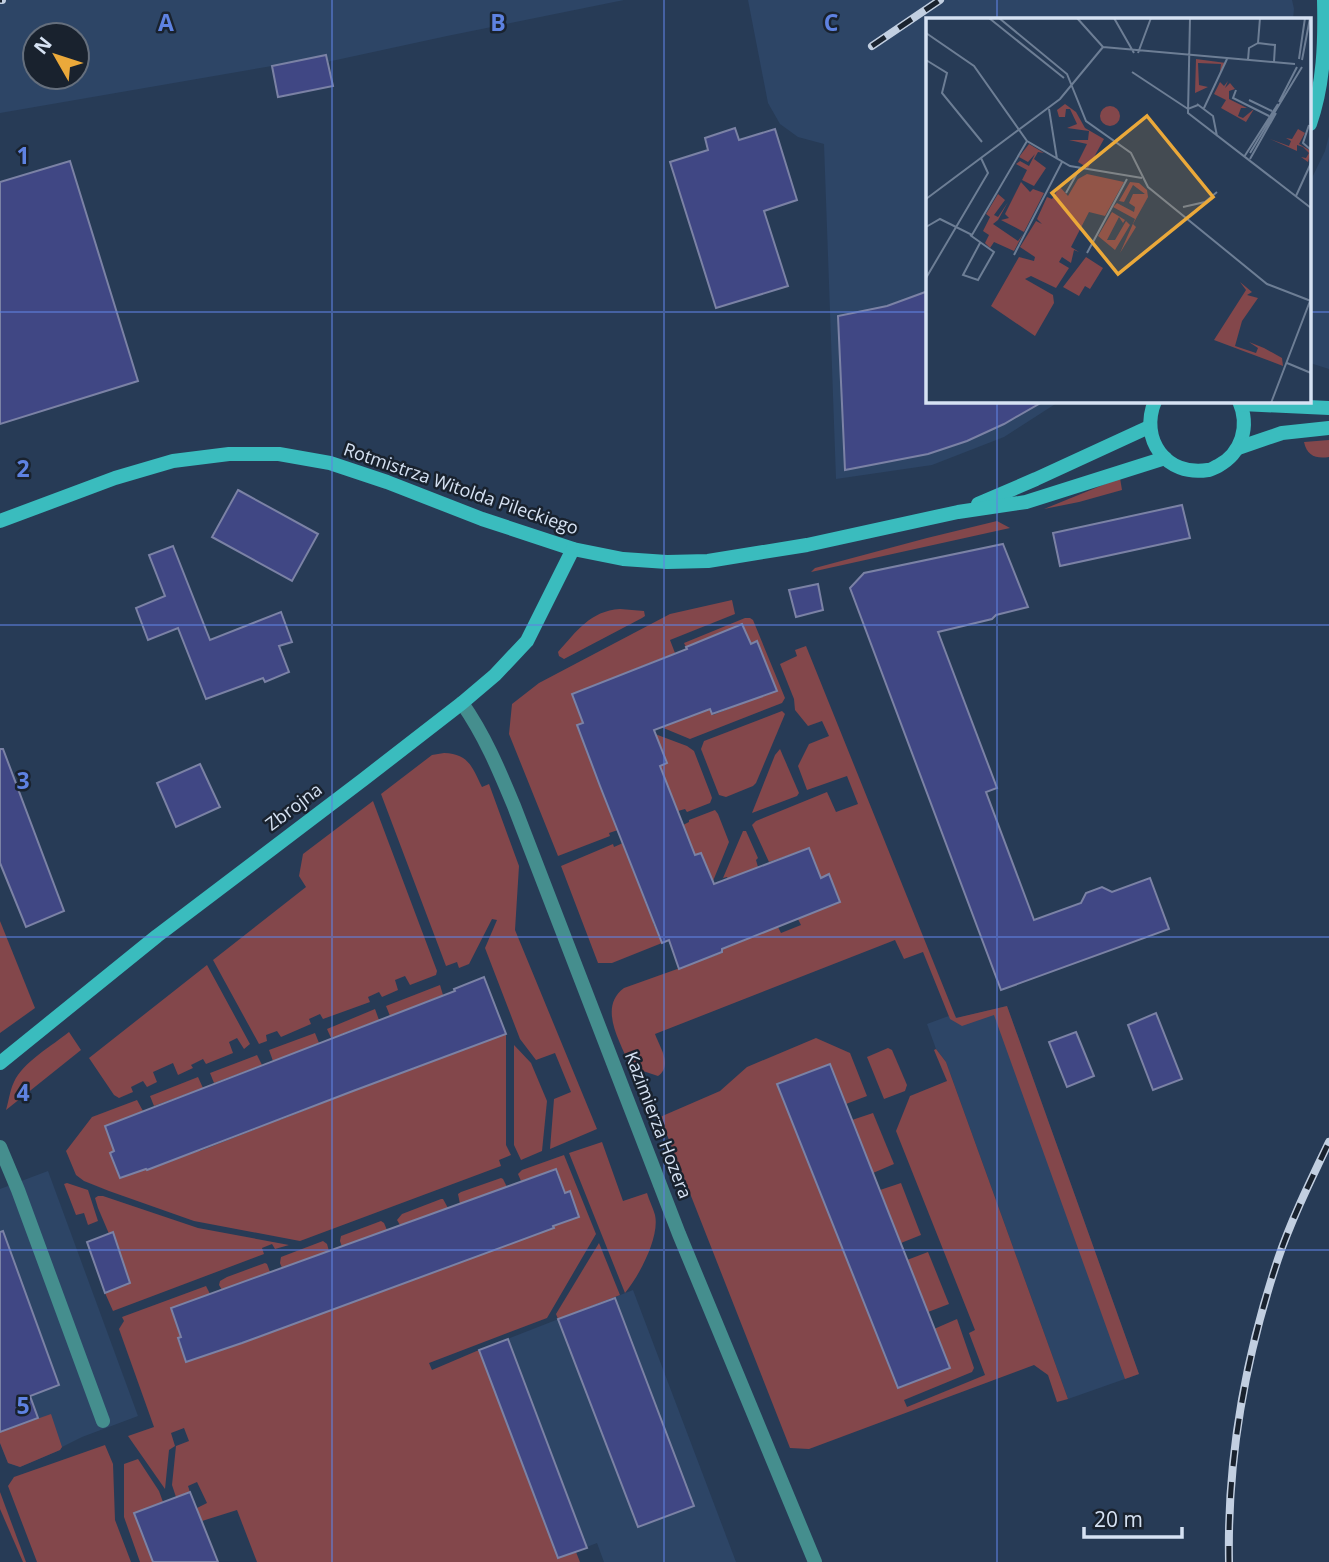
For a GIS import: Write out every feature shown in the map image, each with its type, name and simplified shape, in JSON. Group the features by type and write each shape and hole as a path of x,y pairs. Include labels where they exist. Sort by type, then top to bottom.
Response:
{"main road":[{"path":"1312,116 1321,78 1325,0"},
{"path":"1155,402 1150,412 1149,427 1157,449 1174,465 1185,469 1209,470 1228,461 1238,448 1245,426 1240,402 1329,408"},
{"name":"Rotmistrza Witolda Pileckiego","path":"958,512 1036,480 1149,427"},
{"path":"1238,448 1282,433 1329,428"},
{"name":"Rotmistrza Witolda Pileckiego","path":"0,521 116,478 173,461 229,454 279,454 330,463 387,482 460,512 573,549 623,559 708,561 807,545 958,512 1026,502 1165,458"},
{"name":"Zbrojna","path":"0,1063 157,936 495,675 527,641 573,549"}],"street":[{"name":"Kazimierza Hozera","path":"462,703 491,750 679,1234 815,1562"},
{"path":"0,1147 103,1421"}],"shaded area":[{"path":"0,0 624,0 327,62 326,55 0,113"},
{"path":"748,0 1292,0 1294,9 1293,18 926,18 926,402 1058,402 1004,437 932,465 836,479 824,144 798,137 780,124 768,103"},
{"path":"1329,136 1329,369 1312,364 1312,178"},
{"path":"1329,440 1329,457 1324,458 1310,453 1304,442"},
{"path":"1120,478 1122,490 1044,509"},
{"path":"997,521 1010,528 811,572 815,568"},
{"path":"732,600 735,614 670,640 675,653 572,694 583,723 577,726 618,830 609,833 610,836 558,856 509,734 512,704 539,683 670,614"},
{"path":"620,609 644,611 645,616 564,659 559,656 558,652 585,623 600,614"},
{"path":"745,618 753,620 785,698 782,703 690,739 661,727 710,709 713,715 733,707 731,701 776,691 757,641 750,643 742,624 686,647 684,643"},
{"path":"806,646 956,1018 1007,1006 1139,1374 1125,1379 994,1015 962,1026 950,1019 923,952 904,959 895,940 655,1034 665,1062 665,1067 658,1076 629,1064 613,1024 612,1014 616,996 624,988 722,953 722,949 778,927 781,933 801,925 798,919 839,902 829,874 821,878 809,848 769,862 752,825 827,792 836,812 858,804 847,776 807,790 798,766 809,744 829,736 822,721 808,726 795,710 794,699 780,664 797,656 795,650"},
{"path":"782,711 785,714 756,783 726,797 719,795 701,749 704,741"},
{"path":"655,734 694,751 712,798 710,803 687,812 685,809 678,811 660,766 667,763"},
{"path":"780,749 799,793 752,813 775,755"},
{"path":"444,753 459,756 469,763 482,787 489,784 519,866 515,930 597,1129 550,1149 554,1099 571,1092 555,1053 536,1060 520,1039 485,948 497,920 492,919 469,964 459,968 457,962 446,966 381,794 432,755"},
{"path":"373,801 437,971 436,975 410,985 405,976 395,980 398,990 382,997 379,992 368,997 370,1002 323,1019 320,1014 309,1019 311,1024 281,1037 277,1031 266,1035 267,1041 259,1044 213,960 306,887 299,876 303,854"},
{"path":"715,810 729,842 713,881 701,854 695,855 683,825"},
{"path":"743,831 746,831 758,858 758,867 728,879 723,878"},
{"path":"623,843 660,919 653,923 662,943 612,963 598,963 561,866 613,844 614,847"},
{"path":"0,921 35,1008 0,1033"},
{"path":"207,965 250,1044 244,1049 237,1038 229,1042 233,1053 206,1064 203,1059 191,1065 193,1068 178,1075 173,1063 153,1072 157,1082 147,1087 143,1081 131,1087 133,1092 119,1098 114,1095 89,1058"},
{"path":"440,985 443,995 390,1016 386,1006"},
{"path":"1007,1006 1139,1374 1068,1399 946,1062 936,1049 927,1024 954,1014 957,1018"},
{"path":"375,1009 379,1020 331,1038 327,1029"},
{"path":"69,1032 81,1050 6,1110 11,1088 18,1075 31,1061"},
{"path":"315,1033 319,1043 273,1061 269,1050"},
{"path":"506,1034 506,1145 511,1155 499,1160 501,1166 300,1241 194,1221 109,1191 76,1175 66,1151 92,1117 137,1100 143,1111 105,1126 114,1151 110,1154 120,1178 199,1149 200,1151 278,1118 280,1120"},
{"path":"816,1038 850,1053 867,1096 846,1104 778,1085 898,1388 950,1368 934,1329 957,1319 974,1368 972,1372 904,1400 907,1407 985,1375 969,1333 975,1330 896,1131 910,1096 947,1081 934,1050 936,1049 946,1062 1068,1399 1057,1402 1048,1375 1034,1365 809,1449 790,1448 660,1117 720,1091 747,1067"},
{"path":"514,1045 531,1063 547,1101 542,1151 521,1160 514,1145"},
{"path":"888,1048 892,1050 907,1085 905,1091 884,1099 867,1057"},
{"path":"257,1055 262,1065 214,1083 210,1073"},
{"path":"198,1077 203,1088 154,1106 150,1096"},
{"path":"873,1113 894,1164 873,1173 852,1120"},
{"path":"602,1142 623,1201 647,1193 655,1215 656,1224 651,1245 642,1267 625,1293 569,1153"},
{"path":"564,1155 596,1234 547,1318 429,1363 432,1370 479,1350 558,1558 576,1552 580,1562 257,1562 237,1510 202,1521 197,1508 207,1503 197,1482 188,1486 190,1492 176,1497 172,1485 176,1446 189,1441 184,1428 171,1433 175,1446 169,1450 165,1489 128,1436 154,1427 119,1329 124,1321 122,1317 206,1286 210,1294 171,1309 186,1361 214,1353 579,1217 570,1192 565,1193 557,1169 521,1181 518,1174 522,1170"},
{"path":"48,1171 138,1416 82,1437 60,1450 20,1467 8,1463 0,1443 0,1189"},
{"path":"501,1178 507,1187 460,1204 458,1194 461,1192"},
{"path":"901,1183 921,1235 901,1243 880,1190"},
{"path":"64,1184 88,1190 98,1221 88,1225 84,1213 76,1215"},
{"path":"98,1196 198,1228 289,1245 275,1249 272,1244 262,1248 264,1254 113,1311 105,1293 130,1283 98,1208 95,1198"},
{"path":"441,1199 448,1208 400,1225 397,1220 402,1214"},
{"path":"381,1221 387,1230 342,1247 341,1236"},
{"path":"323,1241 329,1251 282,1268 281,1257"},
{"path":"599,1243 620,1295 558,1319 556,1314"},
{"path":"928,1252 949,1304 928,1312 907,1260"},
{"path":"265,1263 270,1272 222,1290 219,1285 220,1281 227,1277"},
{"path":"633,1290 736,1562 604,1562 597,1543 558,1558 479,1350"},
{"path":"51,1414 62,1447 60,1450 20,1467 8,1463 0,1443 0,1432"},
{"path":"105,1445 113,1464 115,1520 131,1562 37,1562 8,1486 14,1477"},
{"path":"138,1459 163,1502 134,1513 153,1562 140,1562 124,1517 124,1464"},
{"path":"0,1492 26,1562 23,1562 0,1509"}],"building":[{"path":"326,55 333,86 278,97 272,66"},
{"path":"735,128 739,140 775,129 797,200 764,211 788,286 716,308 670,162 708,150 705,138"},
{"path":"70,161 138,381 0,424 0,182"},
{"path":"926,292 926,402 1042,402 967,441 928,454 845,470 838,316 887,306"},
{"path":"238,490 318,534 292,581 212,537"},
{"path":"1182,505 1190,538 1060,566 1053,533"},
{"path":"1003,544 1028,607 938,632 997,788 986,792 1034,920 1081,903 1086,893 1102,887 1112,892 1150,878 1169,929 1001,990 850,588 864,573"},
{"path":"173,546 210,640 281,612 292,642 279,646 289,672 265,682 263,678 206,699 178,628 148,640 136,608 165,596 149,555"},
{"path":"818,584 823,610 796,617 789,590"},
{"path":"742,624 751,644 757,641 777,691 712,714 710,709 654,730 667,763 660,766 695,855 701,853 714,884 809,848 821,878 829,874 840,902 679,969 669,940 662,943 600,786 577,725 583,723 572,694 687,649 686,647"},
{"path":"0,749 3,749 64,911 26,927 0,863"},
{"path":"200,764 220,807 176,827 157,783"},
{"path":"484,977 506,1034 120,1178 110,1153 114,1151 105,1126 455,991 454,989"},
{"path":"1156,1013 1182,1079 1153,1090 1128,1025"},
{"path":"1076,1032 1094,1076 1067,1087 1049,1042"},
{"path":"830,1064 950,1368 898,1388 777,1084"},
{"path":"556,1169 565,1193 570,1191 579,1217 186,1362 171,1308"},
{"path":"3,1231 59,1385 30,1396 38,1418 0,1432 0,1232"},
{"path":"113,1232 130,1283 105,1293 87,1242"},
{"path":"615,1298 694,1506 638,1527 558,1319"},
{"path":"508,1339 587,1548 558,1558 479,1350"},
{"path":"190,1492 218,1562 153,1562 134,1513"}],"railway":[{"path":"872,46 940,0"},
{"path":"1229,1562 1235,1447 1257,1332 1283,1244 1329,1142"}]}
